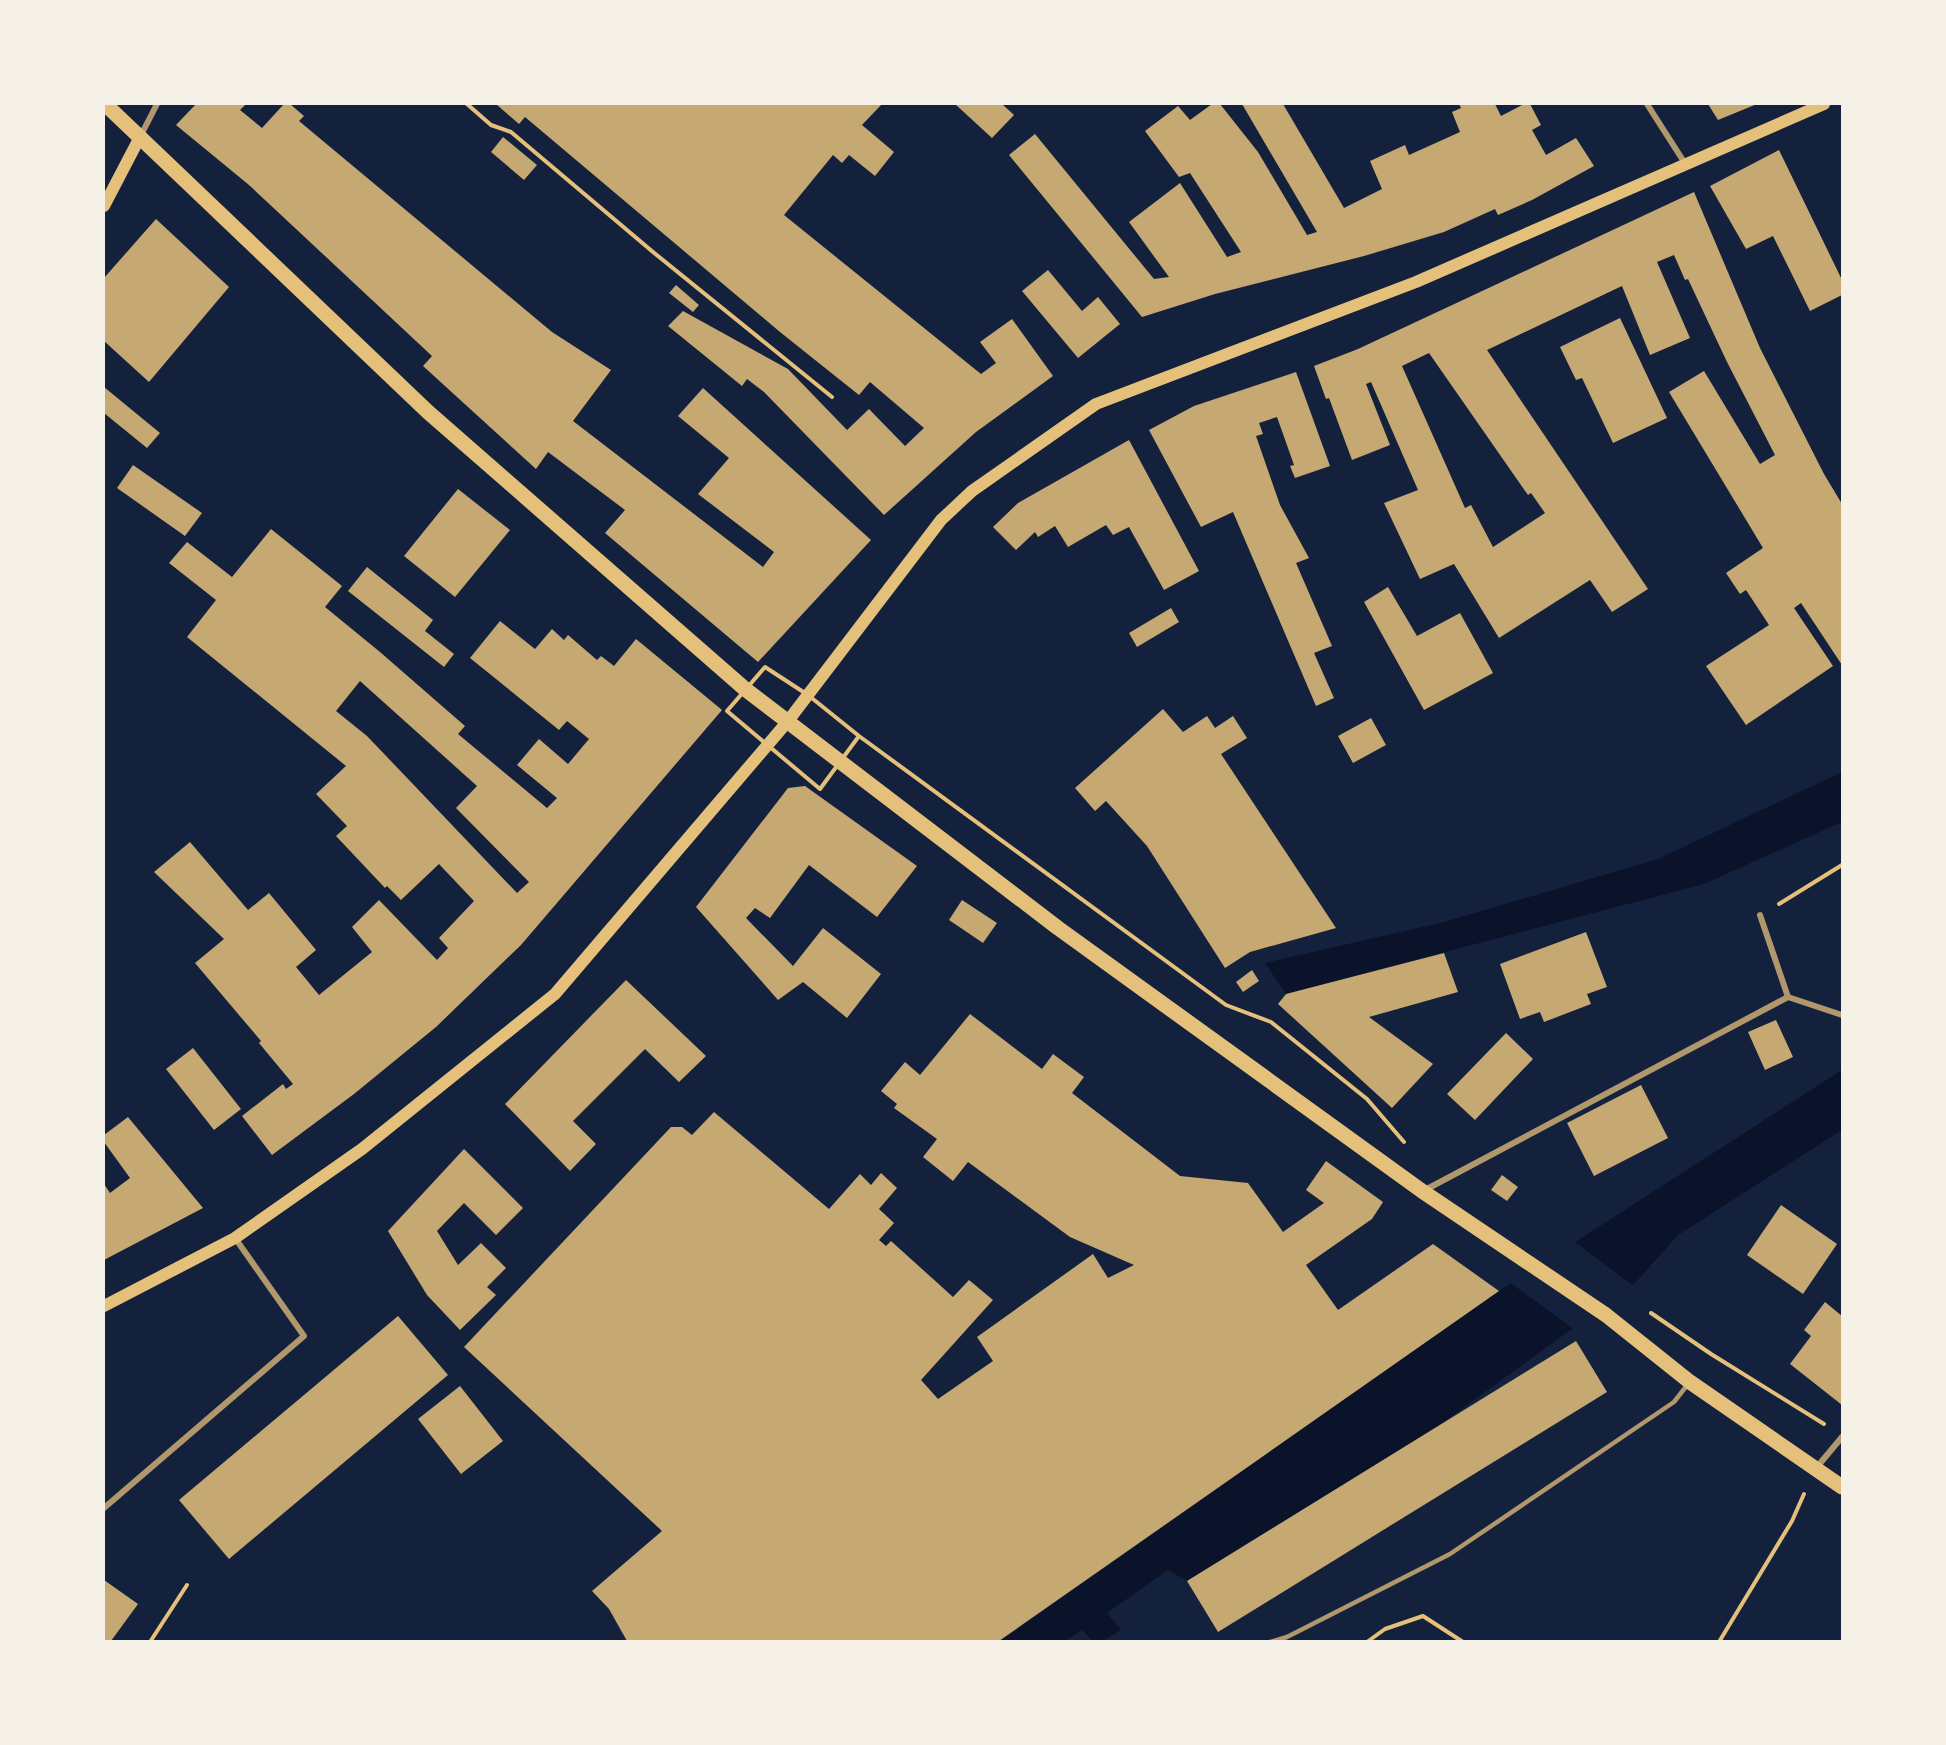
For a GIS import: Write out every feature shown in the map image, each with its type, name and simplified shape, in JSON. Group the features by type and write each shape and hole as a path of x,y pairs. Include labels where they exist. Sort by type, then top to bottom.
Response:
{"main road":[{"path":"105,104 428,412 745,689 1058,928 1422,1191 1606,1315 1690,1382 1842,1487"},
{"path":"104,1306 235,1238 362,1149 555,994 788,721 941,520 972,491 1096,404 1416,282 1824,104"},
{"path":"104,206 140,137"}],"street":[{"path":"140,137 157,104"},
{"path":"1647,104 1686,165"},
{"path":"1760,915 1788,997"},
{"path":"1422,1191 1788,997 1842,1015"},
{"path":"104,1508 304,1336 235,1238"},
{"path":"1816,1467 1842,1437"}],"lane":[{"path":"1270,1641 1287,1636 1450,1554 1674,1402 1690,1382"}],"path":[{"path":"467,104 491,125 511,132 653,252 832,397"},
{"path":"859,736 1226,1005 1271,1022 1367,1099 1408,1146"},
{"path":"1760,915 1842,865"},
{"path":"1642,1307 1711,1354 1832,1430"},
{"path":"1719,1641 1792,1521 1816,1467"},
{"path":"150,1641 187,1585"},
{"path":"1367,1641 1384,1629 1423,1616 1462,1641"}],"water":[{"path":"1842,772 1842,822 1704,884 1286,994 1265,963 1444,922 1658,859"},
{"path":"1842,1070 1842,1130 1678,1235 1635,1283 1437,1427 1187,1581 1168,1570 1107,1613 1121,1630 1103,1641 1093,1641 1082,1630 1065,1641 999,1642 1499,1291"}],"pier":[{"path":"1572,1240 1635,1287 1575,1330 1508,1281"}],"building":[{"path":"196,104 246,104 240,110 262,128 284,104 290,104 304,116 299,121 552,332 611,370 573,421 763,567 774,552 698,494 729,458 678,416 703,388 871,540 758,662 605,533 625,510 548,452 536,469 423,366 432,356 249,185 176,125"},
{"path":"496,104 882,104 862,125 894,152 875,176 849,155 842,163 833,155 784,215 981,374 996,363 980,342 1012,319 1053,376 976,432 884,515 764,392 747,379 742,386 668,326 683,311 788,369 847,430 869,409 905,446 924,428 870,382 859,395 780,332 525,117 519,124"},
{"path":"955,104 1002,104 1014,115 992,138"},
{"path":"1212,104 1220,104 1258,152 1307,235 1317,232 1242,104 1283,104 1344,208 1382,189 1370,161 1405,145 1409,155 1460,132 1452,112 1461,108 1459,104 1495,104 1501,116 1524,104 1530,104 1541,125 1532,130 1546,155 1576,138 1594,166 1532,200 1498,215 1495,209 1444,232 1364,256 1215,294 1142,317 1009,155 1035,134 1154,279 1169,277 1129,222 1180,183 1227,257 1241,252 1190,173 1179,177 1145,131 1178,106 1190,120"},
{"path":"1708,104 1757,104 1718,120"},
{"path":"503,137 537,165 524,180 491,152"},
{"path":"1779,150 1842,280 1842,295 1810,311 1773,236 1746,249 1710,186"},
{"path":"1694,192 1760,348 1824,474 1842,504 1842,665 1801,603 1794,608 1833,666 1746,725 1706,666 1769,625 1746,590 1740,594 1726,573 1763,548 1669,392 1704,371 1760,464 1775,455 1674,255 1657,262 1690,338 1650,355 1622,286 1487,350 1648,589 1612,612 1590,580 1499,638 1454,564 1420,579 1384,503 1418,490 1371,382 1366,384 1390,445 1352,460 1329,398 1326,399 1314,366 1358,349","holes":["1429,353 1528,495 1531,493 1545,513 1493,547 1471,505 1465,508 1402,366"]},
{"path":"156,219 229,287 149,382 104,341 104,278"},
{"path":"1048,270 1082,311 1098,297 1120,324 1078,358 1022,291"},
{"path":"676,285 699,305 693,312 669,293"},
{"path":"1620,318 1667,418 1613,443 1582,378 1576,380 1560,347"},
{"path":"1296,372 1330,466 1295,478 1290,466 1294,465 1277,417 1259,423 1263,434 1256,436 1280,505 1309,558 1296,563 1332,646 1314,653 1334,698 1316,706 1233,512 1201,527 1149,430 1194,406"},
{"path":"104,387 160,433 147,448 104,413"},
{"path":"1129,440 1199,571 1164,590 1129,527 1113,535 1106,525 1068,547 1055,526 1038,537 1035,532 1016,550 993,527 1018,503"},
{"path":"133,465 202,513 185,536 117,488"},
{"path":"458,489 510,530 455,597 404,556"},
{"path":"271,529 342,586 325,607 465,726 458,734 547,808 557,798 517,765 539,739 568,764 589,739 567,721 559,730 470,658 500,621 535,649 552,629 564,640 568,635 597,660 601,656 614,666 636,639 722,710 521,945 436,1027 354,1094 272,1155 242,1116 283,1084 286,1089 293,1084 259,1043 261,1041 195,963 224,939 154,872 190,842 248,910 269,893 316,950 296,967 319,995 372,952 352,927 379,900 437,960 448,948 439,938 474,901 439,864 401,900 387,886 385,888 336,836 347,826 316,794 346,766 187,637 216,600 169,563 187,542 232,577","holes":["360,681 477,786 456,808 529,882 517,893 367,736 336,711"]},
{"path":"367,567 433,620 425,631 454,654 444,667 348,591"},
{"path":"1388,587 1417,636 1460,613 1493,673 1424,710 1364,602"},
{"path":"1171,608 1179,622 1137,647 1129,633"},
{"path":"1163,709 1183,732 1207,716 1215,728 1233,716 1247,738 1221,754 1336,928 1250,952 1225,968 1147,846 1106,801 1095,811 1075,788"},
{"path":"1371,718 1386,745 1353,763 1338,736"},
{"path":"805,786 917,866 877,917 809,865 770,918 755,908 746,918 793,966 823,928 881,974 847,1018 803,982 778,1000 696,907 788,788"},
{"path":"962,900 997,923 983,943 949,920"},
{"path":"1586,932 1607,987 1587,994 1591,1004 1544,1022 1540,1012 1520,1019 1500,964"},
{"path":"1444,953 1458,992 1369,1017 1433,1064 1392,1108 1278,1004 1286,994"},
{"path":"1252,970 1259,981 1243,992 1236,982"},
{"path":"626,980 706,1056 679,1082 645,1049 573,1121 596,1144 570,1171 505,1104"},
{"path":"970,1014 1042,1069 1053,1054 1084,1077 1072,1093 1180,1176 1248,1183 1283,1232 1324,1203 1306,1190 1326,1161 1383,1202 1372,1219 1306,1265 1338,1310 1433,1244 1499,1291 999,1641 627,1641 609,1609 592,1591 662,1531 464,1347 671,1127 682,1127 692,1135 714,1112 829,1209 860,1174 871,1185 881,1173 897,1188 879,1209 894,1223 879,1240 886,1246 891,1241 953,1297 969,1280 993,1300 921,1380 938,1399 993,1361 977,1337 1093,1254 1108,1278 1134,1265 1070,1237 968,1162 953,1181 923,1157 937,1139 894,1108 897,1104 881,1091 905,1062 920,1075"},
{"path":"1776,1020 1793,1057 1765,1070 1748,1032"},
{"path":"1506,1033 1533,1059 1475,1120 1447,1094"},
{"path":"193,1048 241,1109 214,1130 166,1069"},
{"path":"1641,1085 1668,1138 1594,1176 1567,1123"},
{"path":"128,1117 203,1208 104,1260 104,1184 110,1193 130,1178 104,1142 104,1135"},
{"path":"464,1149 523,1208 496,1235 464,1203 437,1231 458,1265 481,1243 506,1268 487,1287 496,1295 460,1330 427,1295 388,1231"},
{"path":"1502,1175 1518,1187 1507,1201 1491,1190"},
{"path":"1781,1205 1837,1244 1803,1294 1747,1255"},
{"path":"1825,1302 1842,1316 1842,1405 1790,1364 1811,1336 1804,1330"},
{"path":"398,1316 448,1375 229,1559 179,1500"},
{"path":"1576,1341 1607,1392 1218,1632 1187,1581"},
{"path":"460,1386 503,1441 461,1474 418,1419"},
{"path":"104,1580 138,1604 111,1641 104,1641"}]}
